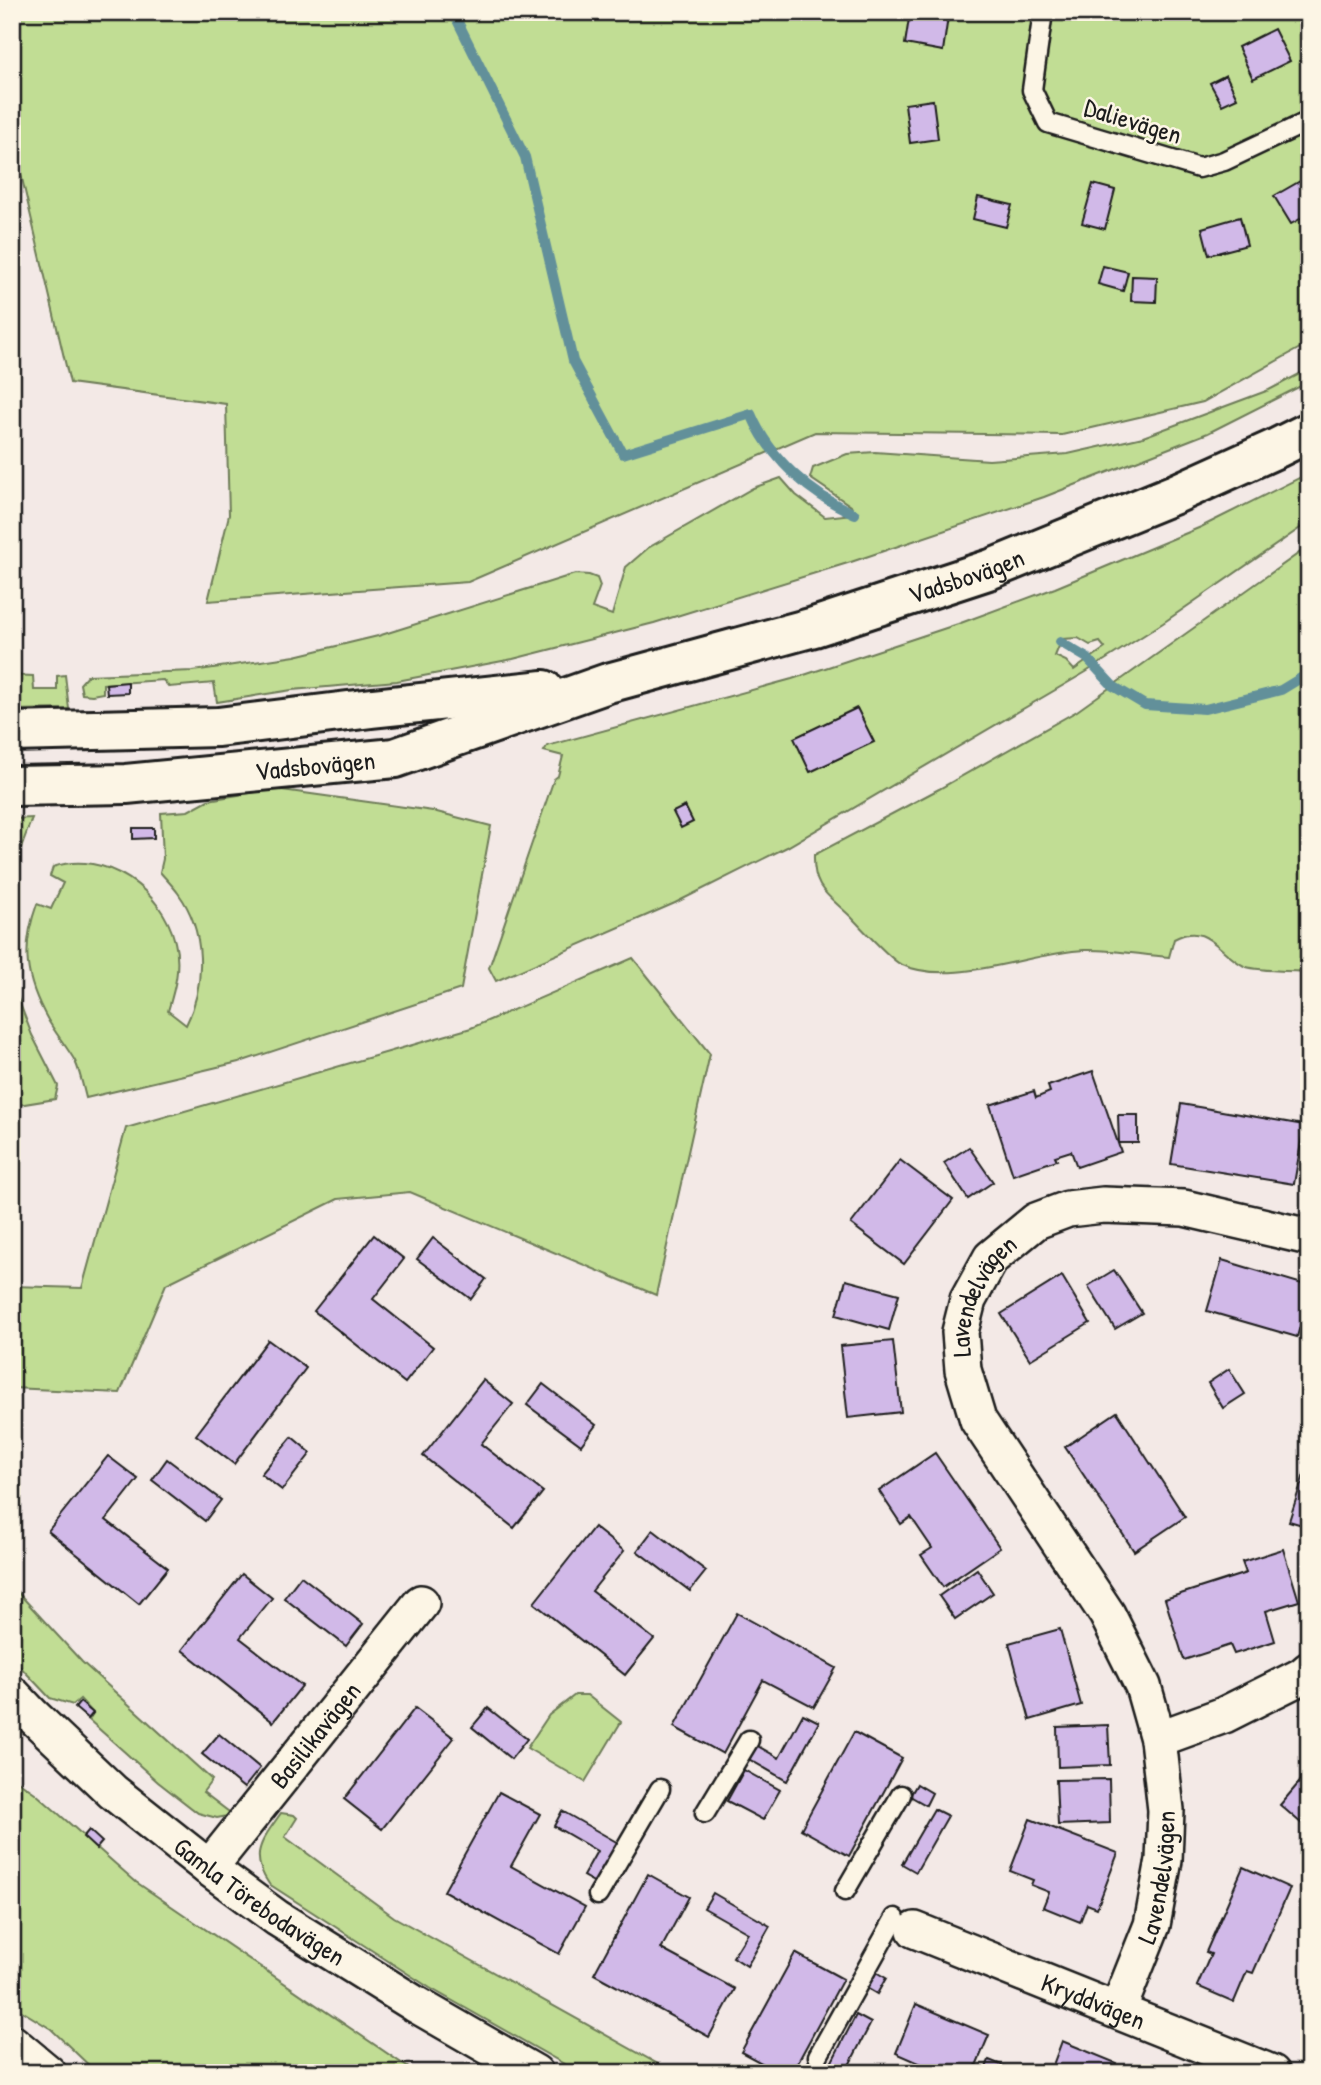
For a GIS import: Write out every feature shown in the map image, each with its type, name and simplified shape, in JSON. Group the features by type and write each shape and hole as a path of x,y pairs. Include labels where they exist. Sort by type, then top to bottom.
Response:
{"main road":[{"name":"Vadsbovägen","path":"12,786 126,784 395,758 608,683 814,627 991,569 1175,494 1309,432"},
{"name":"Vadsbovägen","path":"12,732 218,727 608,683"}],"street":[{"name":"Lavendelvägen","path":"1118,2010 1152,1924 1164,1860 1167,1810 1158,1739 1143,1686 1107,1614 978,1420 963,1370 960,1332 968,1300 991,1258 1036,1221 1068,1209 1103,1205 1184,1208 1309,1237"},
{"name":"Basilikavägen","path":"209,1868 421,1603"},
{"path":"1158,1739 1224,1715 1309,1670"},
{"name":"Gamla Törebodavägen","path":"12,1694 113,1792 209,1868 278,1918 415,2004 535,2073"},
{"name":"Kryddvägen","path":"905,1924 1272,2073"},
{"path":"12,2043 48,2073"}],"lane":[{"name":"Dalievägen","path":"1043,12 1031,90 1048,123 1199,168 1224,162 1309,121"},
{"path":"705,1814 748,1740"},
{"path":"598,1895 660,1788"},
{"path":"845,1891 901,1795"},
{"path":"818,2056 905,1924"}],"green space":[{"path":"12,12 1309,12 1309,343 1203,402 1062,435 815,432 468,582 208,601 229,515 226,404 70,383 12,136"},
{"path":"1309,369 1309,382 1208,433 1044,497 851,562 654,623 513,659 397,681 292,690 217,702 214,683 169,687 163,680 103,684 103,693 82,694 80,684 88,675 193,671 295,656 378,636 575,574 597,578 600,586 592,608 612,615 626,567 648,548 753,488 781,478 796,495 825,517 854,514 851,506 810,478 813,468 847,454 875,452 989,460 1068,454 1143,437 1269,390"},
{"path":"1309,473 1309,522 1163,623 1086,672 787,847 675,903 496,981 489,968 563,756 544,751 547,746 792,679 958,624 1055,588 1201,527","holes":["1078,638 1090,645 1100,642 1105,648 1074,670 1066,661 1055,656 1062,639","856,708 873,741 811,772 795,738"]},
{"path":"1309,546 1309,972 1249,968 1212,941 1195,934 1185,934 1174,939 1169,957 1084,950 966,971 920,970 895,961 823,890 816,876 814,855 939,789 1077,711"},
{"path":"12,675 33,676 34,690 57,690 57,676 65,675 69,709 12,710"},
{"path":"275,789 433,811 491,826 461,989 243,1061 86,1098 75,1061 40,1005 28,963 29,935 37,904 51,909 63,883 50,876 53,867 73,863 111,869 145,891 158,906 168,923 177,951 176,977 168,1011 186,1025 193,1009 200,975 198,941 187,908 160,872 163,859 161,813 188,811 208,800"},
{"path":"32,818 16,861 12,905 12,819"},
{"path":"633,958 710,1054 656,1295 410,1192 338,1199 166,1284 120,1393 12,1388 12,1286 82,1288 126,1128 471,1028"},
{"path":"12,983 32,1035 58,1086 55,1099 12,1106"},
{"path":"12,1586 82,1662 212,1780 203,1792 233,1815 217,1818 198,1813 158,1782 89,1720 93,1713 80,1699 73,1705 50,1698 12,1658"},
{"path":"575,1695 587,1695 621,1722 585,1782 527,1748 549,1715"},
{"path":"12,1777 35,1793 136,1882 416,2073 97,2073 51,2029 12,2005"},
{"path":"281,1813 297,1818 285,1837 394,1917 674,2073 580,2073 430,1988 269,1884 259,1864 260,1847"}],"building":[{"path":"910,12 948,17 943,51 905,44"},
{"path":"1274,29 1290,61 1253,79 1238,47"},
{"path":"1226,75 1237,98 1222,105 1210,83"},
{"path":"933,100 938,139 910,143 905,104"},
{"path":"1309,176 1309,214 1291,224 1274,196"},
{"path":"1093,184 1115,190 1105,229 1082,223"},
{"path":"978,197 1012,205 1006,227 973,219"},
{"path":"1240,217 1247,245 1209,255 1202,228"},
{"path":"1103,266 1128,272 1123,291 1098,284"},
{"path":"1132,276 1157,277 1156,302 1131,301"},
{"path":"128,682 128,693 107,694 106,684"},
{"path":"857,708 874,742 810,772 794,738"},
{"path":"685,806 693,822 681,828 673,812"},
{"path":"133,828 154,828 154,838 133,839"},
{"path":"1093,1071 1121,1152 1077,1167 1071,1151 1055,1156 1057,1160 1013,1175 990,1105 1034,1091 1036,1098 1050,1092 1048,1086"},
{"path":"1181,1104 1304,1125 1294,1184 1171,1164"},
{"path":"1118,1115 1138,1115 1138,1143 1119,1143"},
{"path":"969,1147 993,1182 968,1199 944,1163"},
{"path":"900,1160 953,1200 904,1264 851,1224"},
{"path":"374,1235 404,1259 373,1299 433,1347 405,1383 314,1311"},
{"path":"433,1238 486,1279 471,1299 417,1259"},
{"path":"1222,1260 1309,1286 1297,1337 1207,1311"},
{"path":"1114,1270 1142,1313 1115,1329 1088,1286"},
{"path":"1062,1276 1090,1323 1030,1360 1001,1314"},
{"path":"846,1280 899,1294 889,1330 836,1315"},
{"path":"268,1340 306,1368 234,1464 196,1435"},
{"path":"893,1341 901,1412 848,1418 840,1346"},
{"path":"1229,1369 1245,1394 1223,1408 1208,1383"},
{"path":"483,1380 513,1404 481,1444 543,1492 514,1528 423,1456"},
{"path":"543,1384 596,1425 581,1445 527,1405"},
{"path":"1117,1412 1185,1517 1134,1551 1065,1447"},
{"path":"292,1437 311,1453 282,1490 261,1474"},
{"path":"935,1453 1000,1548 943,1587 921,1555 932,1548 911,1517 901,1524 879,1491"},
{"path":"108,1456 138,1479 106,1520 168,1568 139,1604 48,1531"},
{"path":"167,1459 221,1500 205,1521 152,1480"},
{"path":"1309,1459 1309,1527 1289,1521"},
{"path":"594,1527 624,1551 592,1591 654,1639 625,1675 534,1603"},
{"path":"653,1530 706,1571 690,1591 637,1551"},
{"path":"1283,1549 1299,1601 1266,1611 1275,1641 1234,1654 1230,1645 1184,1660 1165,1599 1246,1573 1242,1562"},
{"path":"977,1569 993,1593 955,1619 939,1596"},
{"path":"242,1574 272,1598 240,1638 302,1686 273,1722 182,1650"},
{"path":"301,1576 363,1624 346,1646 284,1598"},
{"path":"737,1613 836,1668 814,1707 763,1680 723,1754 674,1727"},
{"path":"1060,1629 1081,1705 1030,1720 1009,1643"},
{"path":"80,1702 93,1713 88,1719 75,1708"},
{"path":"415,1708 454,1738 382,1829 344,1799"},
{"path":"488,1708 527,1739 511,1759 472,1727"},
{"path":"803,1714 819,1722 787,1781 747,1758 754,1744 779,1758"},
{"path":"1108,1725 1110,1765 1058,1767 1057,1727"},
{"path":"854,1732 902,1758 849,1856 801,1829"},
{"path":"219,1734 260,1768 244,1788 202,1754"},
{"path":"744,1770 780,1790 763,1820 727,1801"},
{"path":"1309,1771 1309,1830 1280,1805"},
{"path":"1109,1779 1110,1823 1058,1825 1056,1780"},
{"path":"917,1784 932,1793 926,1805 910,1796"},
{"path":"499,1792 540,1814 511,1866 585,1907 559,1954 444,1891"},
{"path":"934,1809 948,1816 916,1872 902,1864"},
{"path":"562,1811 620,1844 597,1884 583,1876 597,1851 554,1826"},
{"path":"1030,1819 1118,1853 1097,1908 1087,1904 1080,1922 1043,1907 1049,1892 1031,1885 1033,1880 1010,1871"},
{"path":"89,1830 102,1842 96,1849 83,1837"},
{"path":"1243,1867 1290,1888 1253,1973 1247,1971 1234,2002 1197,1986 1211,1954 1206,1952"},
{"path":"648,1874 689,1897 661,1949 735,1989 709,2037 594,1974"},
{"path":"713,1893 770,1926 747,1966 733,1957 748,1933 704,1908"},
{"path":"795,1953 843,1979 792,2073 780,2073 741,2052"},
{"path":"874,1971 886,1978 877,1994 865,1987"},
{"path":"916,2004 989,2035 973,2073 942,2073 896,2053"},
{"path":"856,2015 871,2023 845,2073 830,2073 827,2071"},
{"path":"1062,2041 1116,2063 1112,2073 1050,2073"},
{"path":"989,2060 1014,2070 1013,2073 984,2073"}],"waterway":[{"path":"453,12 525,157 573,361 623,454 751,414 769,446 794,474 823,497 855,514"},
{"path":"1060,642 1087,658 1113,686 1145,705 1205,709 1281,690 1309,673"}]}
